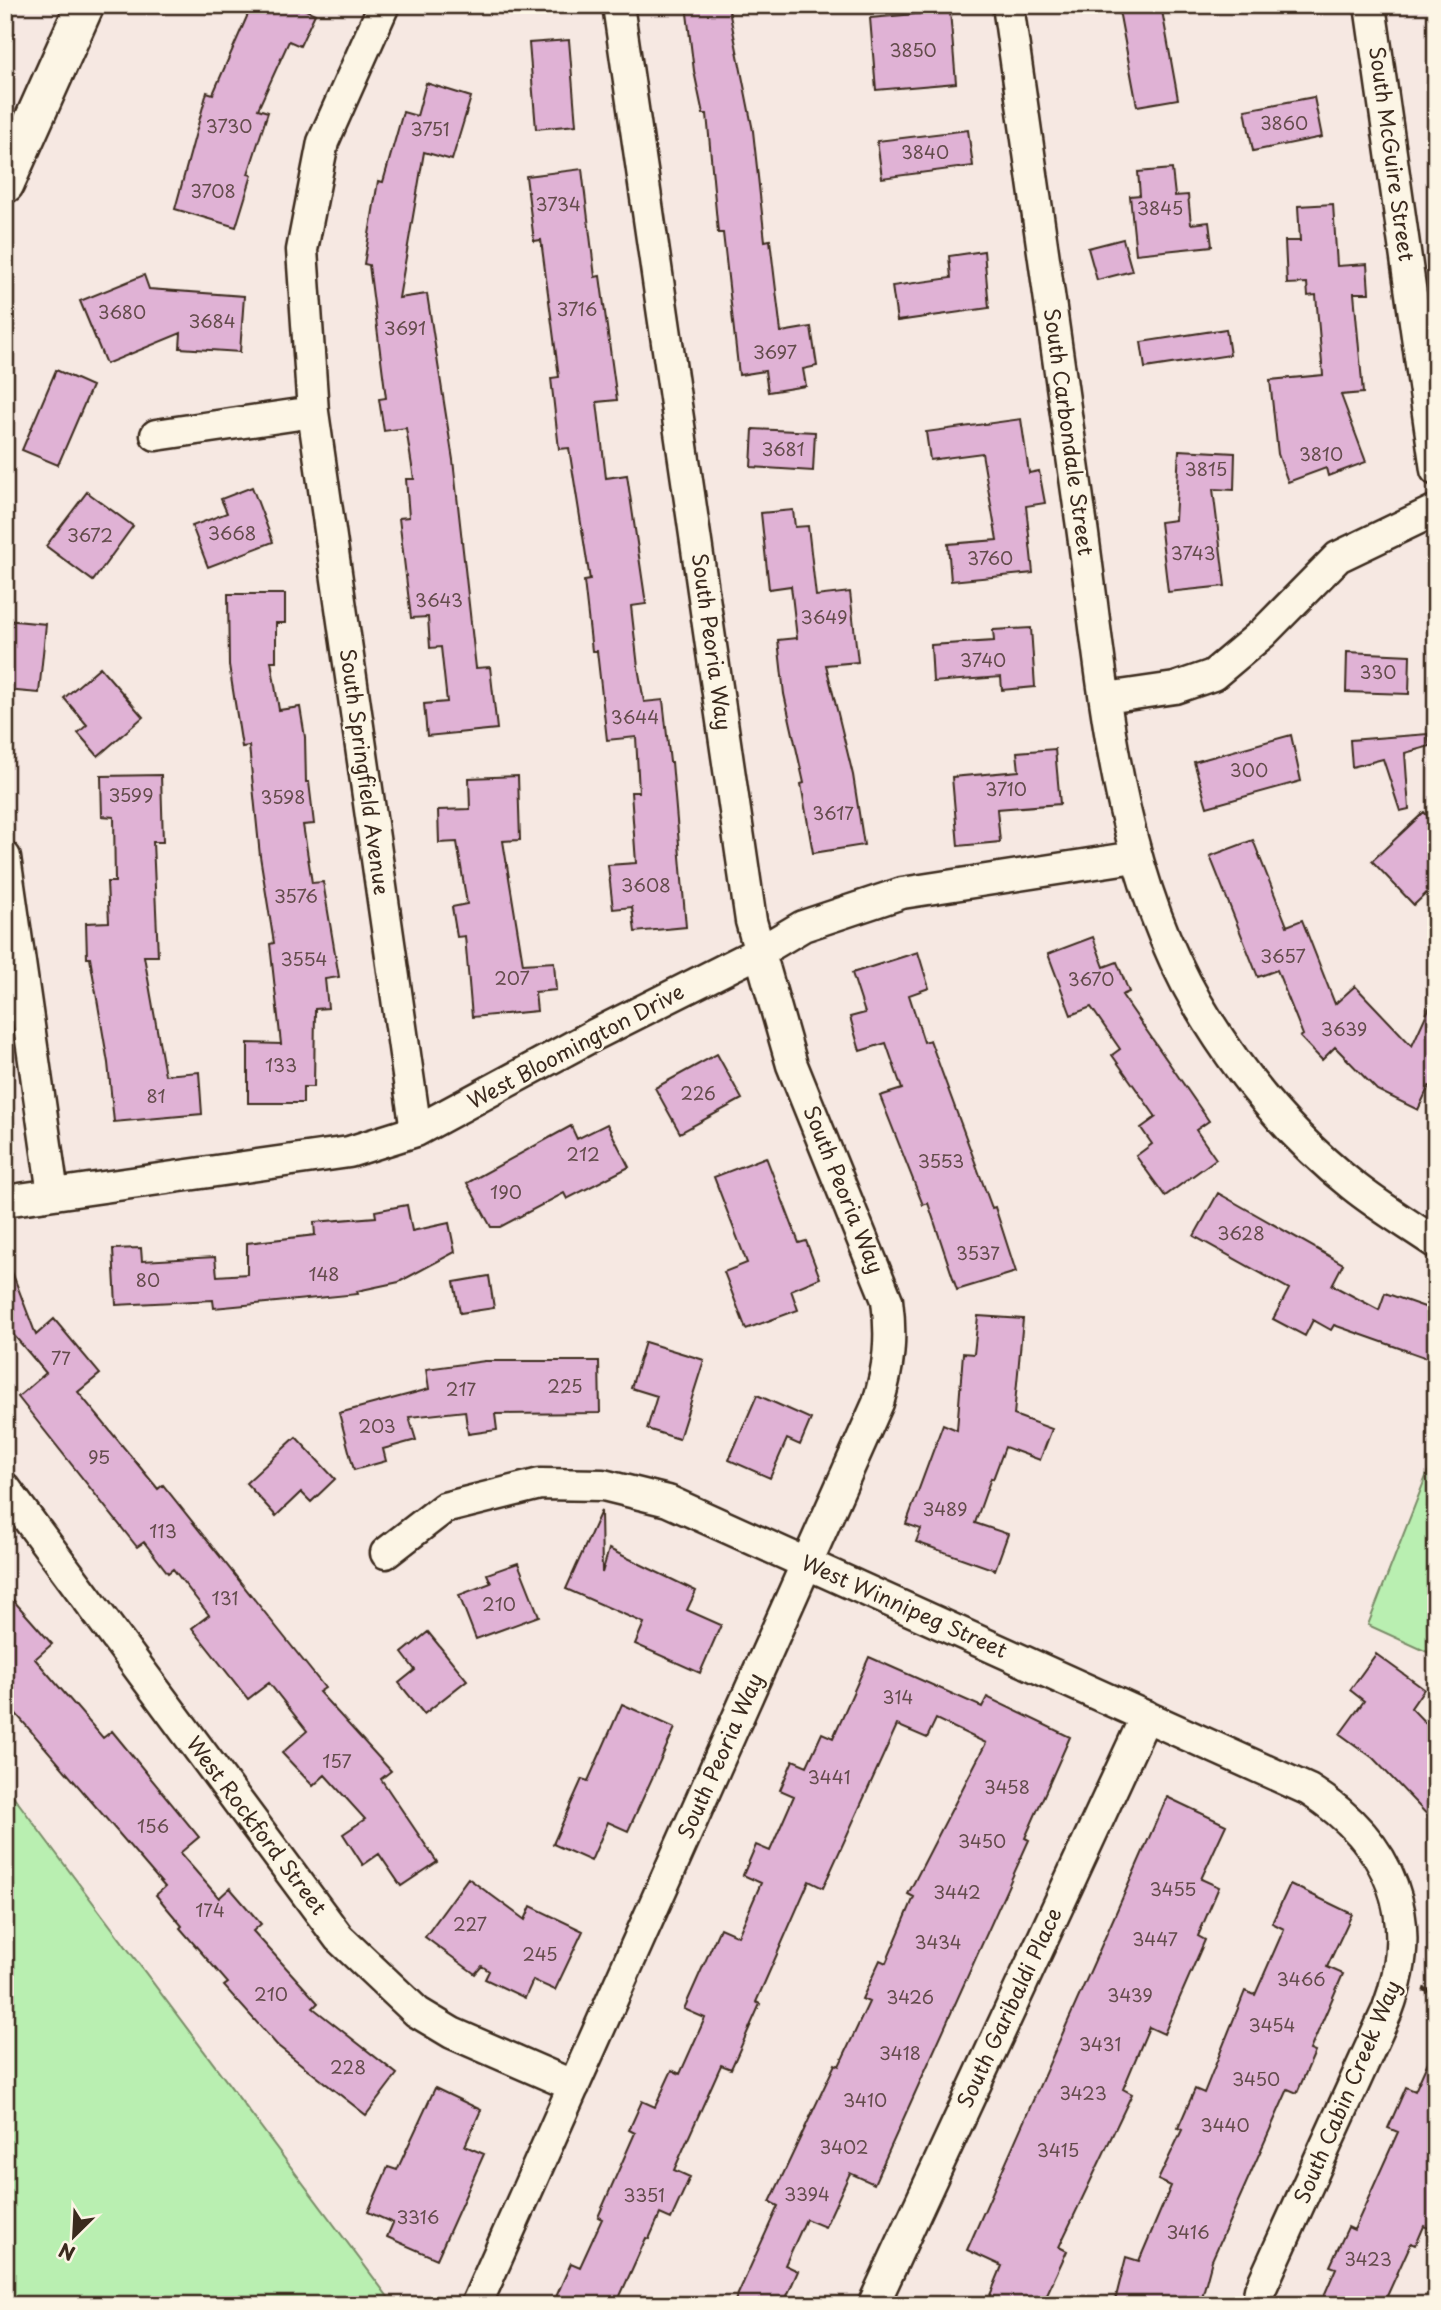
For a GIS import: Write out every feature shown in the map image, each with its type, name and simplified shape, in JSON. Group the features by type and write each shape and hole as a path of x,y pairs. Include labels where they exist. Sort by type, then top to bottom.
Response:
{"main road":[{"path":"5,184 85,5"}],"street":[{"name":"South Springfield Avenue","path":"383,5 323,142 302,250 313,412 416,1131"},
{"name":"South Peoria Way","path":"476,2305 878,1403 888,1370 891,1335 887,1300 792,1065 749,907 618,5"},
{"name":"South Carbondale Street","path":"1008,5 1106,698 1135,857 1161,930 1197,1002 1241,1069 1312,1149 1351,1185 1436,1244"},
{"name":"South McGuire Street","path":"1370,5 1436,470"},
{"path":"156,435 313,412"},
{"path":"1106,698 1175,688 1213,675 1263,633 1338,557 1436,510"},
{"path":"5,857 54,1194"},
{"name":"West Bloomington Drive","path":"5,1201 349,1152 416,1131 594,1035 761,951 803,926 902,893 1135,857"},
{"name":"West Winnipeg Street","path":"386,1553 444,1508 541,1484 603,1485 668,1501 1309,1790 1335,1806 1368,1841 1386,1873"},
{"name":"West Rockford Street","path":"5,1488 339,1938 416,2012 452,2034 574,2086"},
{"name":"South Garibaldi Place","path":"875,2301 1146,1716"},
{"name":"South Cabin Creek Way","path":"1257,2305 1260,2290 1398,1981 1404,1951 1401,1920 1386,1873"}],"green space":[{"path":"1436,1451 1436,1656 1368,1625"},
{"path":"5,1785 394,2305 5,2305"}],"building":[{"path":"252,5 295,5 315,14 300,46 289,41 258,109 268,112 248,174 252,175 236,227 175,209 207,92 213,94"},
{"path":"686,5 728,5 753,131 765,241 770,240 781,332 811,327 817,366 803,369 806,386 768,392 765,371 739,375 723,233 718,233 707,114 703,114 694,71"},
{"path":"1118,5 1161,5 1178,99 1137,106"},
{"path":"950,11 956,83 876,90 870,18"},
{"path":"569,40 576,125 536,129 529,43"},
{"path":"426,83 471,97 452,160 424,152 399,298 427,294 453,460 476,668 490,667 497,729 427,736 424,704 447,702 441,647 430,648 428,617 411,618 399,518 409,517 406,479 414,479 406,428 384,431 379,399 386,398 369,265 364,264 378,181 383,182 403,112 417,116"},
{"path":"1314,97 1322,137 1253,151 1245,110"},
{"path":"968,130 973,166 882,178 877,141"},
{"path":"582,169 595,277 600,276 617,400 597,402 606,478 627,475 646,604 631,606 638,667 644,702 663,700 672,762 686,927 635,932 632,907 613,909 608,865 636,863 631,792 639,792 636,737 607,740 597,651 592,651 584,581 590,580 569,448 559,449 551,378 559,377 541,240 534,241 526,176"},
{"path":"1172,169 1175,196 1188,195 1191,224 1209,222 1212,246 1136,254 1130,196 1140,195 1138,172"},
{"path":"1333,204 1337,266 1367,264 1369,293 1354,293 1363,393 1341,395 1366,462 1328,476 1326,468 1288,482 1278,454 1270,380 1323,375 1316,295 1308,296 1307,283 1287,284 1285,241 1300,241 1298,206"},
{"path":"1123,239 1132,271 1097,280 1088,248"},
{"path":"984,251 989,308 897,321 892,286 951,278 949,256"},
{"path":"144,275 149,289 244,296 240,352 180,348 181,333 106,364 80,301"},
{"path":"1226,329 1230,355 1145,368 1141,342"},
{"path":"56,370 92,386 58,465 22,450"},
{"path":"1021,419 1029,473 1039,471 1045,503 1026,506 1033,573 951,581 948,544 997,540 982,453 930,460 926,432"},
{"path":"753,429 815,432 813,471 751,467"},
{"path":"1179,450 1235,453 1234,490 1213,489 1225,586 1168,592 1160,522 1175,520"},
{"path":"252,487 273,542 208,567 192,526 227,513 221,499"},
{"path":"87,492 133,526 93,581 46,546"},
{"path":"793,510 795,527 808,526 816,596 850,592 858,662 826,665 853,775 864,845 813,853 801,784 804,783 784,694 778,640 797,638 791,586 769,589 761,513"},
{"path":"228,594 285,594 285,623 276,623 276,661 271,661 279,710 300,707 305,737 306,782 309,782 314,824 303,825 312,883 323,882 339,977 325,979 328,1008 315,1009 314,1087 303,1087 303,1103 248,1103 248,1043 281,1044 270,944 274,943 260,856 249,746 242,747 229,665"},
{"path":"5,620 46,624 39,693 5,690"},
{"path":"1031,628 1035,687 1002,690 1001,677 933,682 931,645 994,641 993,630"},
{"path":"1347,652 1410,655 1409,694 1346,692"},
{"path":"100,667 143,717 98,756 78,733 87,725 64,698"},
{"path":"1428,734 1430,746 1405,753 1409,809 1400,811 1383,759 1352,767 1350,740"},
{"path":"1291,735 1301,781 1207,807 1194,762"},
{"path":"1055,749 1060,804 997,809 1000,842 958,846 952,777 1019,771 1017,752"},
{"path":"161,775 163,842 153,842 158,956 144,956 165,1075 199,1072 202,1114 114,1122 108,1063 90,958 87,958 86,923 109,922 107,882 115,882 114,817 102,816 101,776"},
{"path":"518,776 520,840 503,841 523,964 554,962 556,990 535,992 537,1011 472,1017 465,936 457,937 452,907 467,904 457,842 439,843 438,810 470,809 469,778"},
{"path":"1424,812 1436,825 1436,884 1414,905 1372,861"},
{"path":"1253,840 1287,926 1302,920 1335,1004 1355,986 1412,1046 1436,993 1436,1089 1429,1086 1418,1110 1377,1090 1335,1047 1322,1060 1300,1037 1303,1035 1277,970 1258,977 1210,856"},
{"path":"1093,937 1104,967 1117,962 1129,992 1122,995 1209,1121 1196,1130 1216,1159 1165,1196 1136,1156 1152,1144 1141,1128 1156,1117 1112,1055 1120,1049 1091,1007 1071,1015 1048,954"},
{"path":"918,952 929,988 909,995 924,1042 930,1040 992,1208 995,1207 1016,1272 957,1290 928,1203 923,1205 880,1096 902,1089 886,1043 860,1051 850,1017 865,1013 852,973"},
{"path":"717,1054 742,1099 680,1133 655,1088"},
{"path":"607,1124 629,1167 567,1199 564,1193 500,1227 491,1227 467,1183 571,1126 577,1139"},
{"path":"766,1157 799,1243 806,1241 820,1278 791,1290 798,1310 746,1329 724,1272 747,1263 714,1177"},
{"path":"1218,1193 1343,1264 1332,1285 1379,1310 1385,1293 1436,1311 1436,1361 1334,1325 1331,1330 1313,1320 1305,1336 1273,1319 1289,1289 1194,1236"},
{"path":"407,1205 412,1231 449,1223 455,1252 399,1282 357,1291 358,1294 214,1308 213,1300 116,1305 113,1249 141,1248 142,1261 215,1257 217,1276 247,1274 247,1243 315,1235 314,1222 376,1217 375,1211"},
{"path":"7,1259 36,1335 54,1319 100,1374 78,1392 158,1489 163,1485 325,1688 319,1692 391,1771 381,1779 437,1862 401,1886 379,1854 363,1865 343,1834 365,1819 325,1775 313,1786 282,1753 307,1731 269,1683 248,1699 192,1628 209,1615 173,1569 168,1573 144,1542 137,1547 18,1397 46,1373 5,1325"},
{"path":"489,1276 494,1308 460,1313 454,1282"},
{"path":"978,1316 1023,1319 1014,1415 1052,1429 1040,1460 1005,1447 993,1479 991,1478 975,1523 1008,1534 995,1570 916,1542 921,1529 906,1524 943,1424 957,1430 963,1353 974,1354"},
{"path":"645,1342 704,1360 679,1439 647,1429 657,1396 631,1388"},
{"path":"485,1361 599,1361 600,1413 495,1414 497,1430 468,1434 465,1411 409,1417 416,1440 383,1449 386,1461 354,1470 339,1413 429,1389 426,1369"},
{"path":"757,1395 811,1419 800,1445 787,1439 770,1478 729,1460"},
{"path":"296,1437 335,1479 311,1502 301,1492 276,1516 246,1483"},
{"path":"601,1511 602,1573 609,1549 696,1591 687,1610 721,1625 700,1673 635,1644 644,1623 566,1589"},
{"path":"518,1563 539,1616 476,1639 459,1595 491,1583 487,1574"},
{"path":"5,1591 52,1644 35,1659 103,1738 112,1731 199,1837 180,1853 219,1898 230,1888 261,1924 253,1931 318,2003 313,2008 397,2074 366,2115 278,2046 224,1986 228,1983 180,1928 182,1926 156,1895 165,1887 5,1701"},
{"path":"428,1632 467,1680 424,1714 399,1683 415,1670 402,1653"},
{"path":"1376,1654 1424,1689 1411,1708 1436,1734 1436,1824 1373,1758 1340,1734 1364,1701 1350,1690"},
{"path":"869,1657 982,1707 987,1697 1070,1737 1025,1838 1029,1840 874,2184 850,2173 825,2227 806,2219 785,2265 798,2271 783,2305 733,2305 778,2206 770,2202 835,2064 839,2066 869,2002 862,1999 880,1960 886,1963 914,1897 908,1894 986,1743 936,1719 927,1738 897,1725 823,1888 809,1881 756,2002 760,2004 731,2069 721,2065 674,2170 690,2177 671,2219 660,2214 649,2239 646,2238 616,2305 575,2305 556,2297 571,2263 580,2267 602,2219 598,2217 635,2133 629,2130 642,2101 655,2107 672,2070 680,2074 705,2018 684,2009 720,1928 738,1936 761,1883 743,1875 756,1845 770,1851 794,1796 780,1790 793,1760 807,1766 822,1733 833,1738"},
{"path":"622,1704 675,1728 628,1831 608,1822 591,1861 553,1844 582,1779 588,1781"},
{"path":"1167,1797 1226,1825 1201,1879 1219,1887 1198,1936 1205,1940 1164,2034 1149,2027 1123,2089 1132,2094 1059,2247 1067,2251 1042,2305 986,2305 1002,2266 967,2250"},
{"path":"468,1878 525,1920 531,1906 583,1931 555,1990 533,1980 525,1998 485,1979 489,1971 482,1966 475,1974 425,1937"},
{"path":"1290,1884 1352,1914 1327,1967 1343,1974 1310,2050 1315,2052 1297,2093 1288,2089 1212,2260 1200,2305 1114,2305 1126,2257 1139,2261 1171,2186 1158,2180 1182,2130 1178,2128 1195,2089 1204,2093 1245,1991 1255,1995 1284,1929 1272,1923"},
{"path":"1436,2044 1436,2231 1424,2226 1416,2245 1411,2243 1383,2305 1320,2305 1336,2268 1330,2266 1348,2227 1354,2230 1398,2132 1388,2128 1406,2087 1415,2091"},
{"path":"435,2088 481,2110 465,2146 484,2154 437,2259 387,2237 393,2223 368,2212 388,2167 397,2170"}]}
